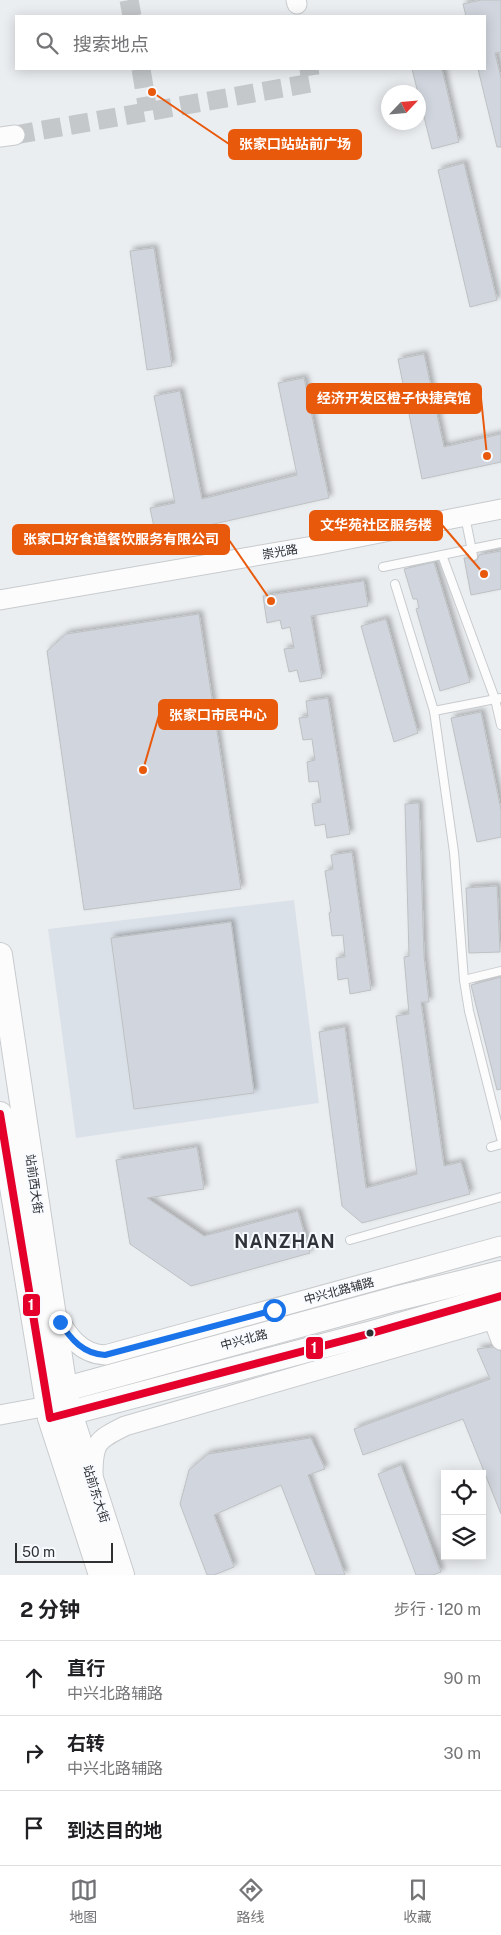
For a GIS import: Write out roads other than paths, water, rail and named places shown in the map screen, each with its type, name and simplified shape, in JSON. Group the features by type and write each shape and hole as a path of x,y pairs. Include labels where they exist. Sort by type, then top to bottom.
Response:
{"main road":[{"name":"站前西大街","path":"0,955 52,1307 56,1404"},
{"name":"站前西大街","path":"0,1114 56,1404"},
{"name":"中兴北路","path":"56,1404 385,1301 494,1297"},
{"name":"站前东大街","path":"56,1404 93,1486 122,1575"},
{"name":"站前东大街","path":"56,1404 101,1575"}],"street":[{"name":"崇光路","path":"0,600 319,545 501,509"},
{"name":"中兴北路辅路","path":"52,1307 68,1336 77,1344 96,1354 105,1355 501,1246"},
{"path":"93,1486 93,1454 100,1441 125,1426 494,1297 501,1340"},
{"path":"0,1415 56,1404"}],"lane":[{"path":"465,516 473,553"},
{"path":"383,567 442,555 473,553 501,543"},
{"path":"442,555 498,698 501,725"},
{"path":"395,584 434,711 454,852 464,980 469,1011 501,1138"},
{"path":"434,711 498,698"},
{"path":"464,980 501,971"},
{"path":"491,1147 501,1144"},
{"path":"350,1240 501,1197"}],"tunnel":[{"path":"129,0 132,15"},
{"path":"141,70 148,111"},
{"path":"15,135 311,83 309,70"}],"place":[{"name":"张家口站站前广场","path":"152,92"},
{"name":"经济开发区橙子快捷宾馆","path":"487,456"},
{"name":"文华苑社区服务楼","path":"484,574"},
{"name":"张家口好食道餐饮服务有限公司","path":"271,601"},
{"name":"张家口市民中心","path":"143,770"}],"district":[{"name":"NANZHAN","path":"285,1241"}]}
